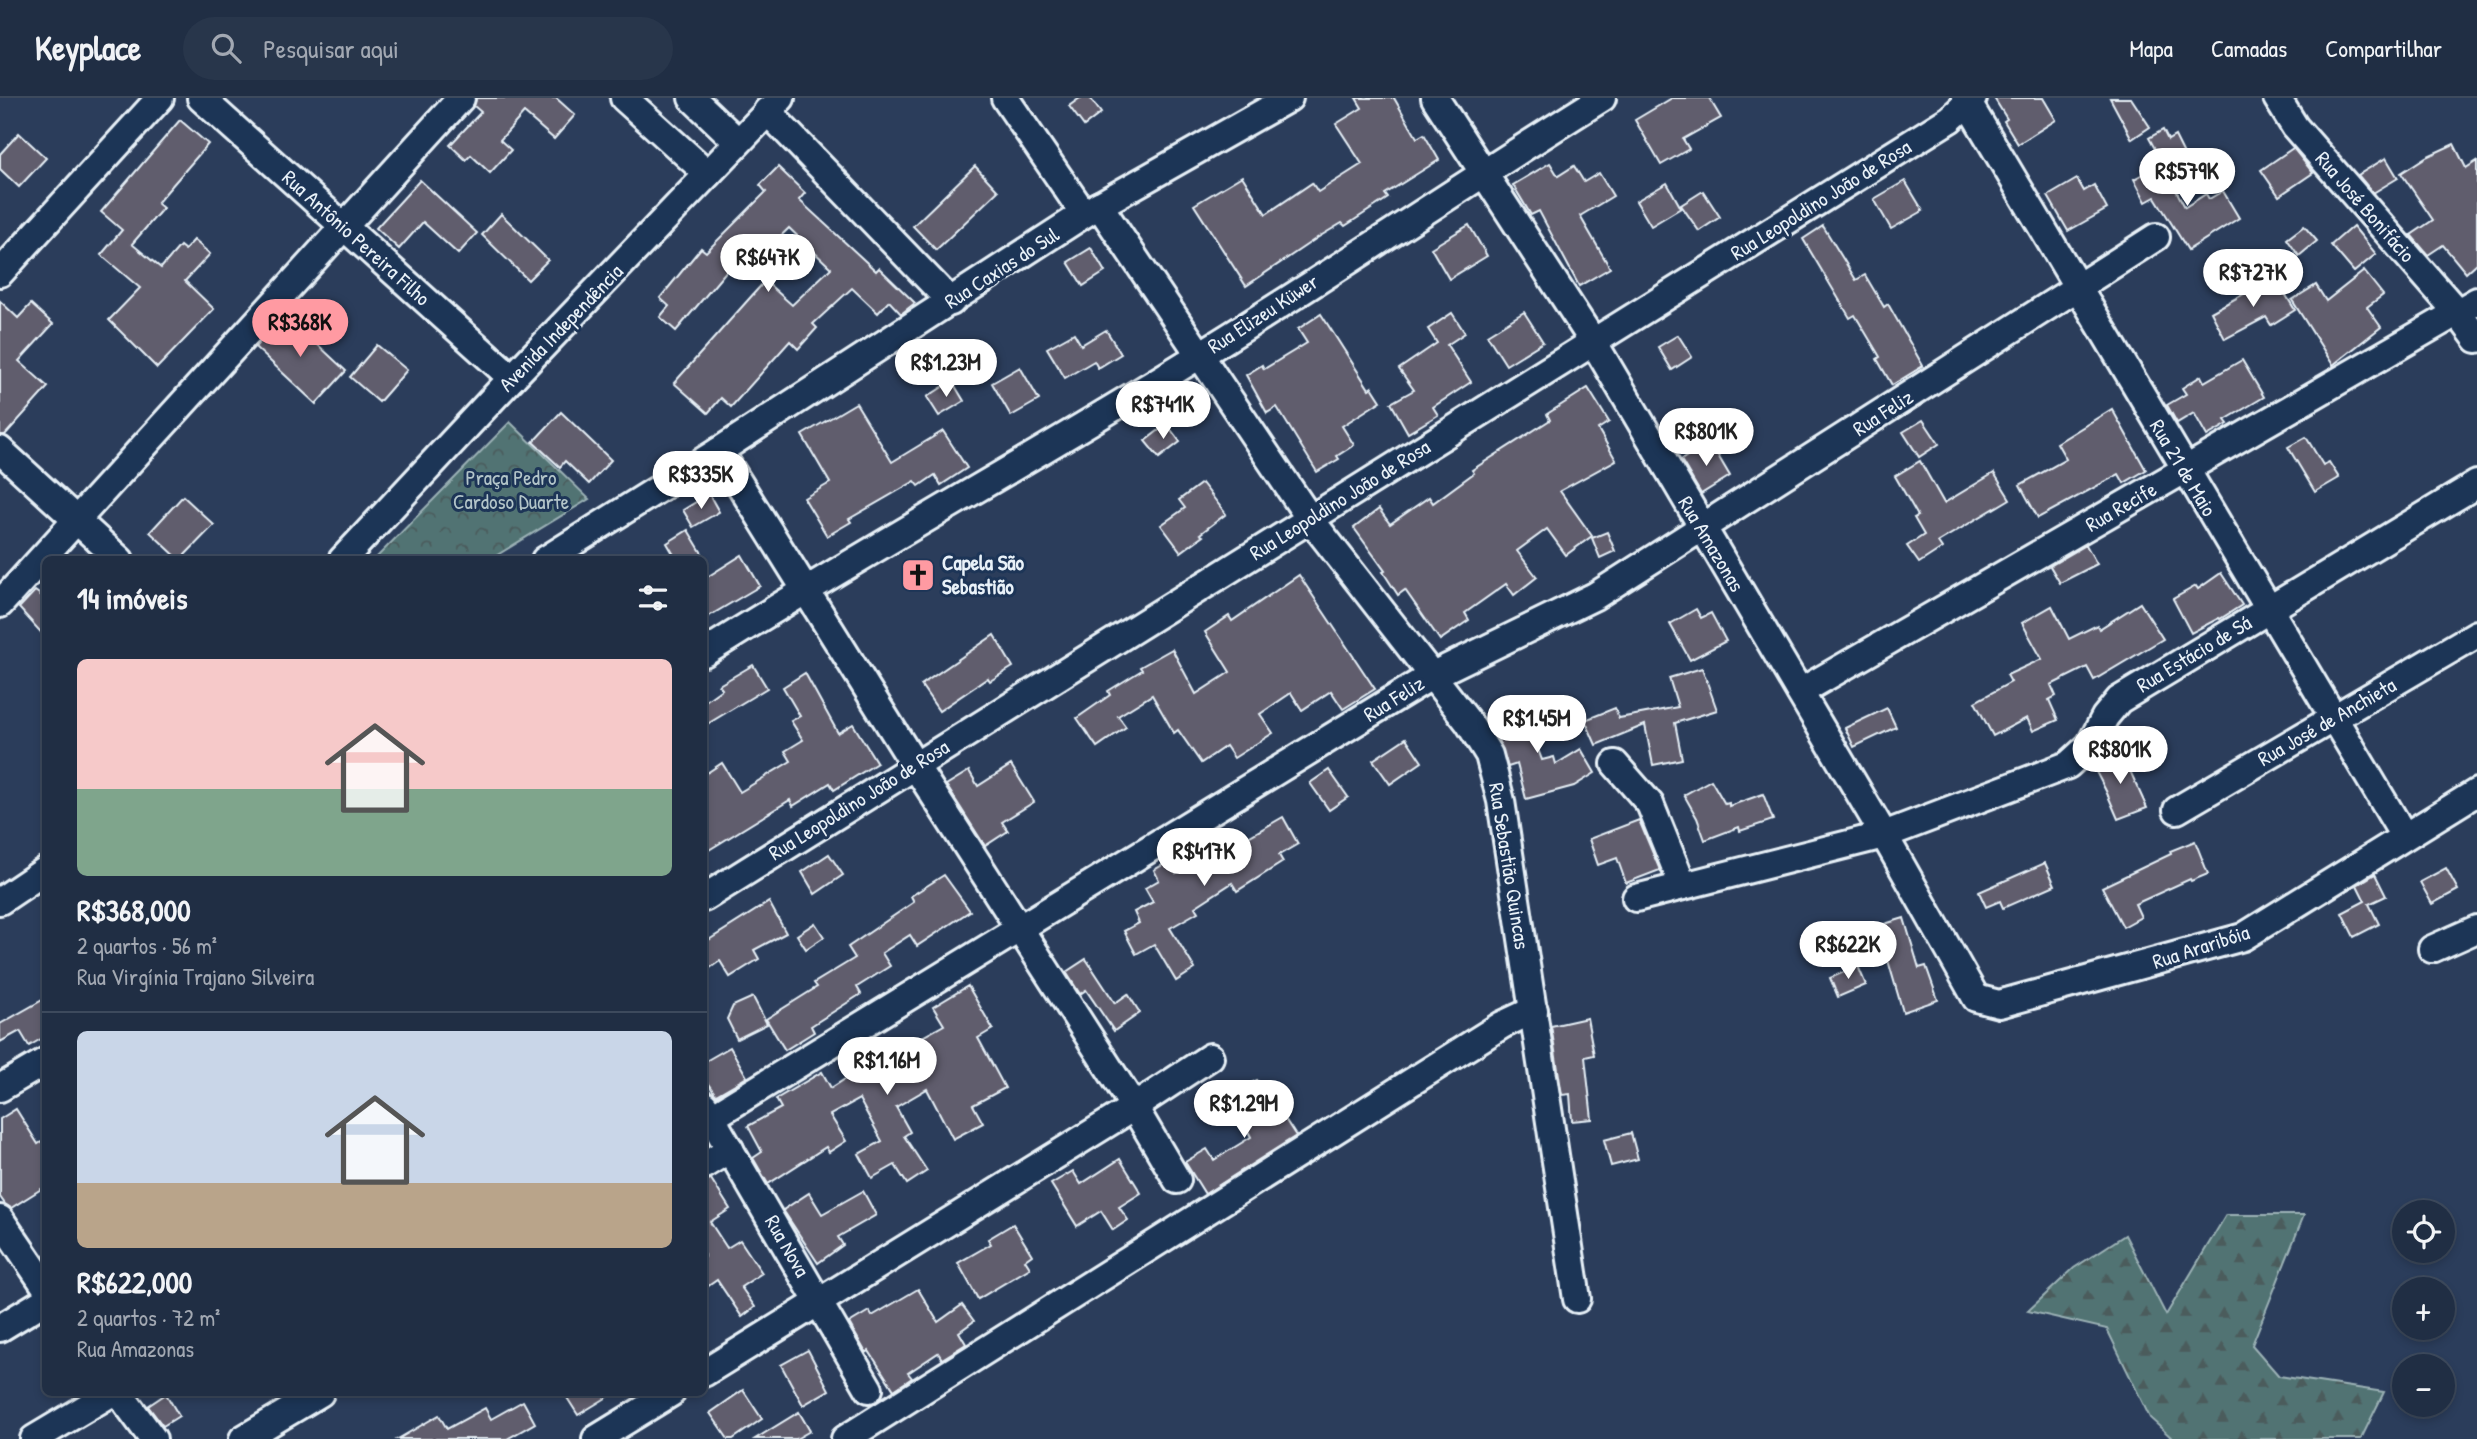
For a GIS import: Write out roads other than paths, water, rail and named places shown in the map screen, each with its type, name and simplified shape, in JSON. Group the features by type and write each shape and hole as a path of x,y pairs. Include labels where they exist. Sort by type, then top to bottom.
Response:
{"street":[{"path":"0,273 160,98"},
{"name":"Rua Antônio Pereira Filho","path":"201,98 512,378"},
{"path":"42,556 461,98"},
{"path":"624,98 708,174"},
{"path":"692,98 738,142"},
{"name":"Rua Sebastião Quincas","path":"1005,98 1201,355 1310,519 1469,723 1489,755 1501,801 1577,1299"},
{"name":"Rua Caxias do Sul","path":"551,556 1092,210 1289,98"},
{"name":"Rua Amazonas","path":"1435,98 1594,343 1884,835 1976,998"},
{"name":"Rua Elizeu Küwer","path":"707,651 804,590 1201,355 1602,98"},
{"name":"Rua José Bonifácio","path":"2277,98 2295,127 2467,306 2477,339"},
{"name":"Rua 21 de Maio","path":"1968,100 2184,470 2404,836"},
{"name":"Rua Leopoldino João de Rosa","path":"707,896 914,764 1950,119 1968,100"},
{"path":"774,104 951,302"},
{"name":"Avenida Independência","path":"346,556 774,104"},
{"name":"Rua Feliz","path":"708,1111 1019,930 1431,676 1595,596 2155,237"},
{"name":"Rua Recife","path":"1800,692 2467,306"},
{"path":"0,450 116,556"},
{"path":"719,451 1019,930 1134,1107 1177,1180"},
{"name":"Rua Estácio de Sá","path":"1636,898 1884,835 2068,765 2090,745 2105,717 2119,700 2477,484"},
{"path":"0,604 42,556"},
{"name":"Rua José de Anchieta","path":"2177,810 2477,634"},
{"path":"1615,764 1650,804 1683,886"},
{"name":"Rua Araribóia","path":"1976,998 1999,1004 2243,937 2477,792"},
{"path":"0,901 42,873"},
{"path":"2432,948 2477,929"},
{"path":"845,1439 1502,1025 1534,1010"},
{"path":"707,1371 1134,1107 1210,1057"},
{"path":"0,1088 42,1063"},
{"name":"Rua Nova","path":"708,1111 869,1389"},
{"path":"707,1163 730,1149"},
{"path":"0,1219 42,1281"},
{"path":"0,1328 42,1302"},
{"path":"34,1439 106,1396"},
{"path":"122,1396 153,1439"},
{"path":"243,1439 315,1396"},
{"path":"596,1439 666,1396"}],"place":[{"name":"Capela São Sebastião","path":"918,575"}],"park label":[{"name":"Praça Pedro Cardoso Duarte","path":"511,490"}]}
